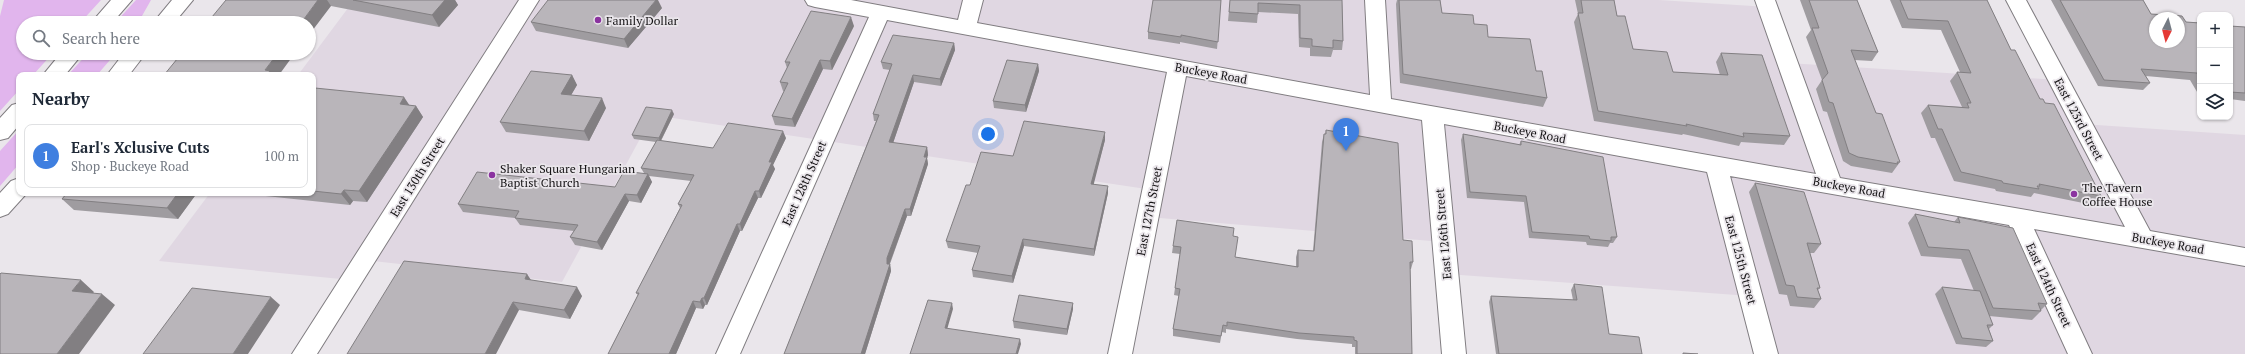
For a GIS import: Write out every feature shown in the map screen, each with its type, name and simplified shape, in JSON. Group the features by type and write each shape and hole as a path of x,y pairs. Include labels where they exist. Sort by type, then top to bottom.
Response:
{"street":[{"path":"107,16 122,0"},
{"path":"169,16 183,0"},
{"name":"East 130th Street","path":"304,354 529,0"},
{"name":"Buckeye Road","path":"816,0 1381,105 2245,257"},
{"path":"966,28 973,0"},
{"path":"1375,0 1381,105"},
{"path":"1765,0 1831,184"},
{"name":"East 123rd Street","path":"2016,0 2142,238"},
{"name":"East 128th Street","path":"728,354 881,12"},
{"path":"56,72 67,60"},
{"path":"120,72 130,60"},
{"name":"East 127th Street","path":"1120,354 1178,67"},
{"path":"0,132 16,114"},
{"name":"East 126th Street","path":"1432,114 1454,354"},
{"name":"East 125th Street","path":"1716,165 1766,354"},
{"path":"0,208 16,190"},
{"name":"East 124th Street","path":"2017,217 2080,354"}],"shaded area":[{"path":"4,0 101,0 86,16 16,16 16,60 47,60 36,72 16,72 16,93 0,111 0,16"},
{"path":"136,0 151,0 142,16 121,16"},
{"path":"354,0 1659,0 1768,7 1788,63 2058,80 2082,124 2245,135 2245,354 1766,354 1750,296 1447,274 1443,242 1148,217 1153,190 653,115 562,282 364,260 351,280 159,261 208,196 316,196 316,72 300,72 309,60 316,60 316,51"},
{"path":"82,60 110,60 100,72 71,72"},
{"path":"16,133 16,167 0,186 0,151"}],"building":[{"path":"226,0 318,0 306,16 213,16"},
{"path":"353,0 445,0 432,15"},
{"name":"Family Dollar","path":"548,0 656,0 624,39 531,22"},
{"path":"1153,0 1221,0 1218,42 1181,35 1181,37 1148,32"},
{"path":"1230,0 1342,0 1343,41 1333,40 1333,48 1312,46 1312,39 1300,38 1300,5 1258,3 1258,14 1229,12"},
{"path":"1399,0 1440,0 1442,13 1473,15 1474,24 1487,25 1488,37 1530,39 1536,71 1542,71 1547,98 1403,74"},
{"path":"1581,0 1614,0 1617,16 1625,16 1633,49 1667,52 1673,72 1728,75 1721,53 1762,55 1790,136 1743,133 1744,137 1686,124 1687,126 1598,111 1578,13 1583,13"},
{"path":"1809,0 1857,0 1878,52 1851,50 1876,113 1882,114 1900,162 1897,162 1898,164 1858,157 1849,153 1833,103 1829,102 1822,80 1828,73 1812,28 1819,28"},
{"path":"1900,0 1987,0 2011,50 2015,50 2040,99 2043,99 2045,103 2054,104 2101,196 2039,184 2040,186 2037,186 2039,189 2003,183 2002,181 1961,172 1942,129 1938,129 1928,105 1969,108 1967,103 1971,103 1957,72 1971,73 1948,21 1908,19"},
{"path":"2060,0 2143,0 2150,12 2149,48 2185,48 2185,20 2186,22 2197,23 2197,73 2141,69 2150,83 2104,80"},
{"path":"811,11 851,17 830,61 820,60 792,119 772,116 788,83 780,82 790,62 785,62"},
{"path":"2233,26 2245,27 2245,93 2233,92"},
{"path":"893,35 954,43 940,79 913,75 889,142 927,147 924,157 927,157 910,209 905,209 887,258 887,264 890,264 861,354 784,354 879,115 873,114 892,64 881,62"},
{"path":"176,60 273,60 265,70 270,71 269,72 166,72"},
{"path":"1007,60 1038,64 1025,105 993,101"},
{"path":"531,71 572,75 561,94 602,98 584,131 500,122"},
{"path":"316,88 404,97 400,104 416,106 359,191 344,190 341,194 316,191"},
{"path":"646,107 672,110 659,138 632,135"},
{"path":"1024,121 1105,132 1091,184 1108,186 1094,249 1023,239 1012,276 972,270 980,246 946,241 966,185 970,185 981,152 1013,156"},
{"path":"728,123 783,131 769,162 772,162 759,191 755,191 740,224 737,224 704,298 702,298 700,302 693,301 669,354 608,354 639,293 636,293 682,205 678,204 694,175 641,168 657,140 713,148"},
{"path":"1326,130 1398,143 1403,240 1412,241 1413,262 1410,262 1412,354 1357,354 1357,341 1354,340 1354,337 1299,333 1227,322 1227,326 1223,325 1221,336 1173,329 1180,289 1175,288 1181,247 1173,246 1177,220 1234,228 1233,236 1238,237 1235,257 1298,267 1298,250 1314,251 1324,134 1326,134"},
{"path":"1463,134 1521,145 1521,141 1603,157 1617,237 1611,237 1611,241 1590,239 1589,236 1532,232 1526,196 1470,192"},
{"path":"624,171 648,174 637,195 625,194 597,242 570,237 578,225 515,218 519,211 458,204 477,172 615,187"},
{"path":"1755,183 1804,192 1821,244 1807,243 1820,288 1817,288 1821,299 1797,297 1794,286 1786,285"},
{"path":"64,196 176,196 167,208 62,199"},
{"path":"1915,214 1960,223 1958,217 2013,228 2047,304 2038,303 2041,311 1993,308 1969,250 1928,247"},
{"path":"404,261 527,274 525,279 577,287 564,310 513,302 485,354 347,354"},
{"path":"1,273 81,280 72,291 102,294 57,354 0,354"},
{"path":"1574,284 1602,287 1609,334 1639,337 1642,354 1499,354 1491,296 1577,300"},
{"path":"1942,287 1980,291 1993,325 1987,325 1993,341 1962,338"},
{"path":"192,288 271,297 233,354 143,354"},
{"path":"1019,295 1073,303 1067,329 1013,321"},
{"path":"928,300 952,303 945,328 1020,339 1016,354 910,354"}],"place":[{"name":"Family Dollar","path":"598,20"},
{"name":"Earl's Xclusive Cuts","path":"1346,151"},
{"name":"Shaker Square Hungarian Baptist Church","path":"492,175"},
{"name":"The Tavern Coffee House","path":"2074,194"}]}
